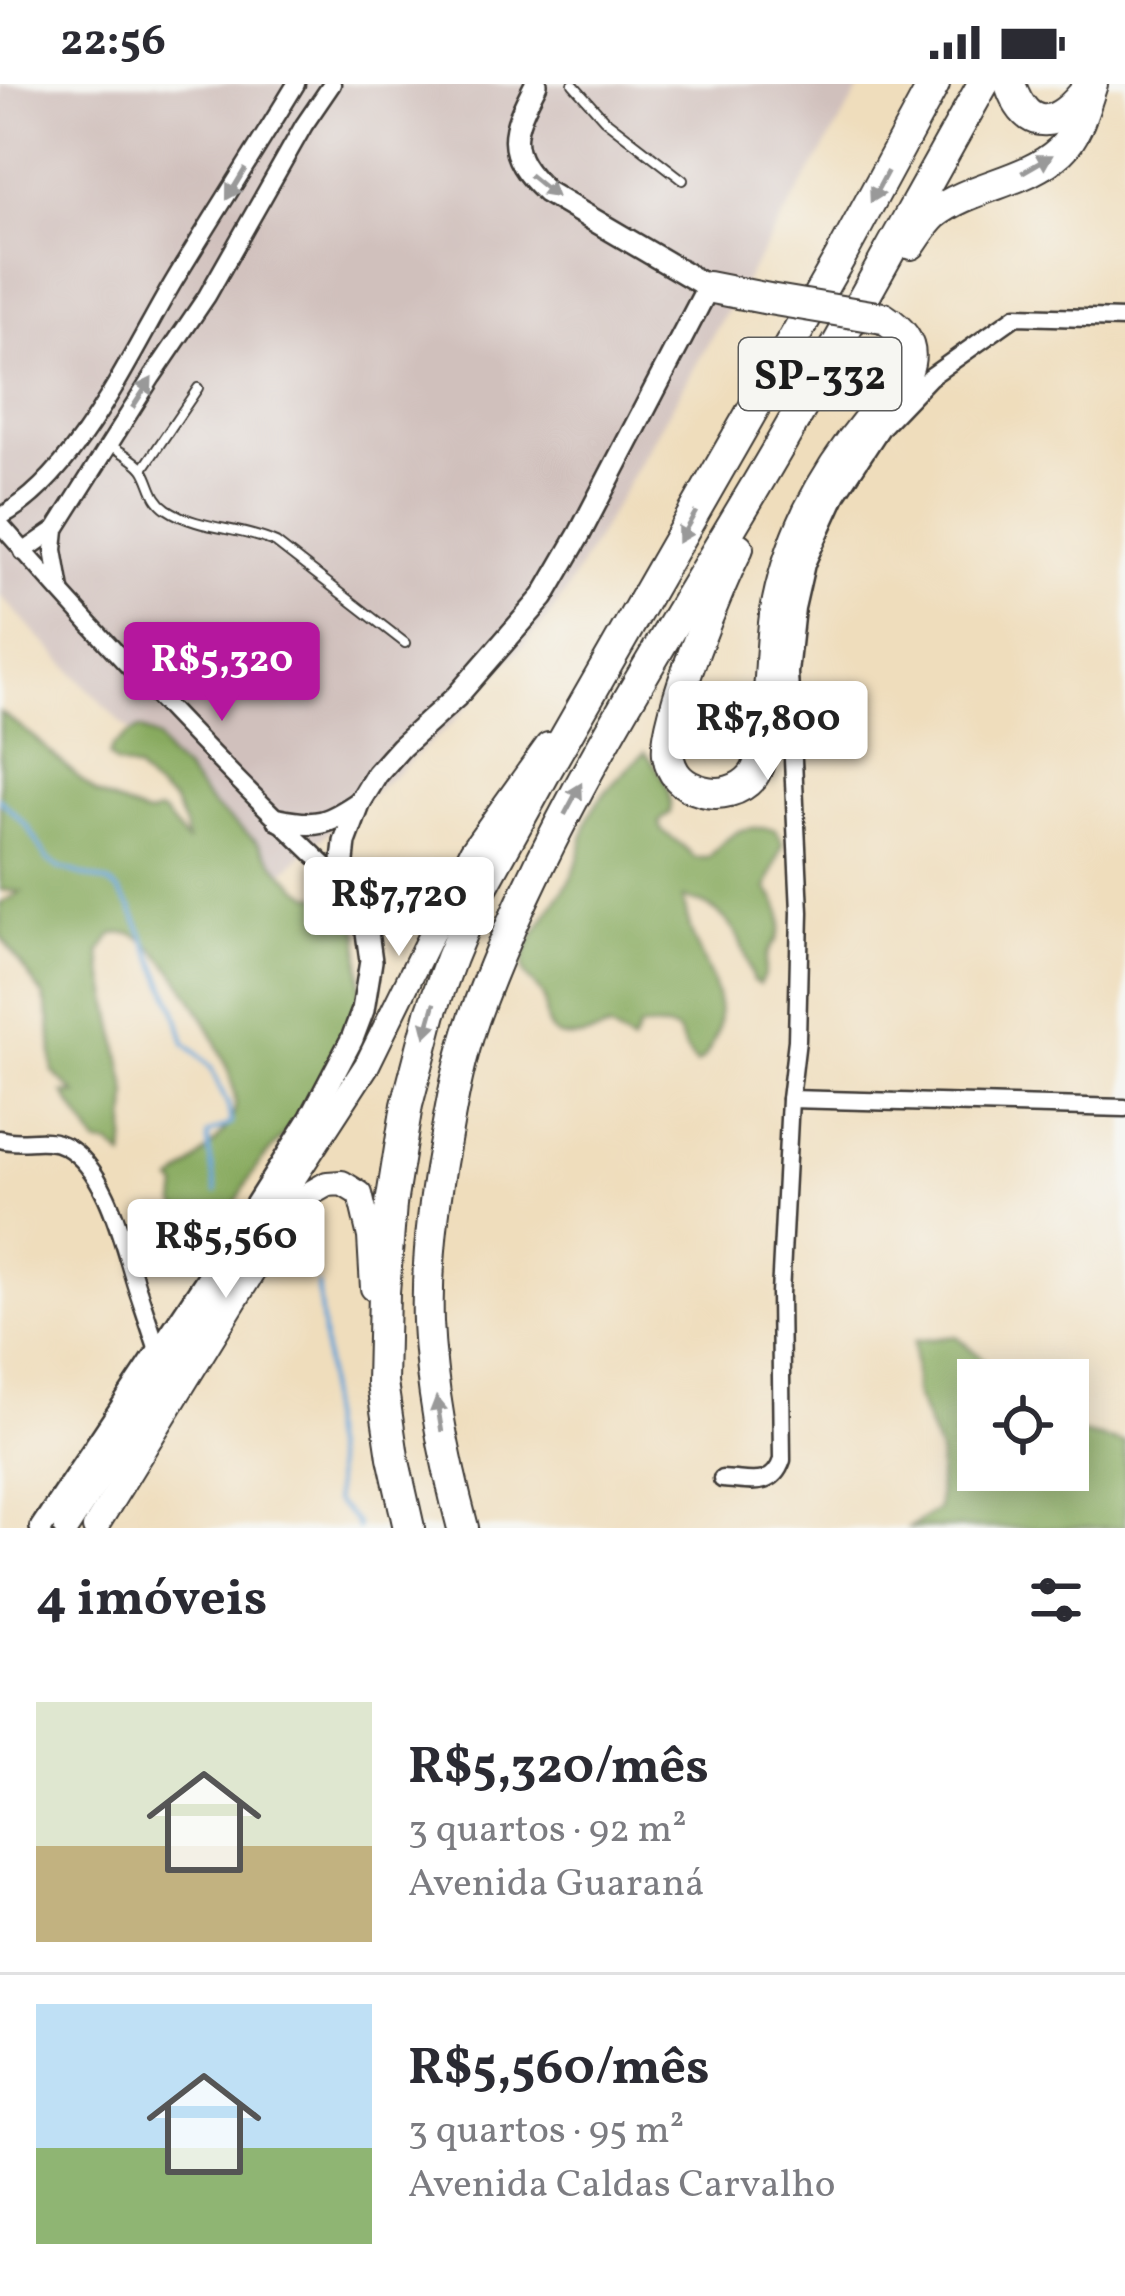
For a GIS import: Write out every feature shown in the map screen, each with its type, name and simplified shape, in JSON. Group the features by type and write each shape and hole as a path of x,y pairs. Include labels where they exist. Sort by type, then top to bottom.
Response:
{"highway":[{"name":"SP-332","path":"463,1528 448,1475 428,1320 433,1207 450,1108 473,1022 504,942 577,790 764,472 982,84"},
{"path":"1010,84 1021,108 1038,120 1049,121 1076,103 1091,84"},
{"path":"875,276 904,253 930,217 950,203 1020,175 1060,151 1076,130 1091,84"},
{"name":"SP-332","path":"409,1528 392,1457 382,1383 384,1292 391,1204 407,1105 431,1013 475,900 799,332 932,86"},
{"path":"708,287 883,318 907,338 907,370 842,456 797,538 776,611 766,740 758,769 739,787 713,794 683,784 674,773 669,733 730,562 754,514 764,472"}],"main road":[{"path":"66,1528 367,1065 472,851 595,684"},
{"path":"95,1528 253,1271 300,1204 327,1184 354,1188 364,1203 382,1383"}],"street":[{"path":"41,1528 310,1119 363,1010 371,961 365,925 347,886 62,597 0,520 43,487 96,416 296,84"},
{"path":"23,552 56,529 207,296 332,84"},
{"path":"347,886 345,842 360,802 401,747 456,697 543,597 708,287 546,192 526,174 516,153 516,134 536,84"},
{"path":"208,229 236,242"},
{"path":"176,278 179,301 190,303 207,296"},
{"path":"154,315 168,311 184,329"},
{"path":"722,1479 770,1479 782,1460 780,1294 797,1040 800,912 789,673 806,564 838,494 882,427 930,377 1016,316 1125,320"},
{"path":"96,416 109,444"},
{"path":"56,529 55,566 62,597"},
{"path":"279,820 307,826 328,823 360,802"},
{"path":"790,1099 1125,1108"},
{"path":"0,1139 63,1144 80,1158 105,1192 158,1351"}],"lane":[{"path":"573,84 604,119 683,180"},
{"path":"142,469 198,388"},
{"path":"109,444 142,469 154,497 167,509 276,543 405,643"}],"shaded area":[{"path":"0,84 863,84 547,619 453,723 282,873 118,720 0,595"}],"green space":[{"path":"0,712 97,794 143,814 164,813 188,844 173,801 137,770 116,764 109,756 113,746 140,729 157,738 214,807 258,842 297,886 352,909 359,934 361,994 319,1094 258,1165 234,1205 203,1228 188,1222 176,1204 178,1187 173,1182 224,1132 234,1113 235,1095 201,1014 147,943 132,934 113,934 100,953 128,1095 124,1158 110,1145 97,1144 64,1093 76,1094 53,1072 44,997 0,935 0,904 21,892 0,890"},
{"path":"645,752 669,796 670,813 659,822 661,830 695,858 708,858 745,829 776,830 783,844 767,888 780,911 780,930 759,984 753,981 744,951 724,917 683,898 720,1014 714,1040 697,1064 679,1034 668,1028 639,1028 632,1044 610,1029 578,1037 554,1033 547,1024 544,999 523,969 534,935 575,870 594,808"},
{"path":"956,1336 983,1359 957,1359 957,1491 1089,1491 1089,1435 1125,1443 1125,1528 909,1528 938,1509 940,1455 915,1393 914,1341"}],"waterway":[{"path":"0,799 29,828 47,859 59,868 109,883 131,908 175,1008 185,1043 210,1066 228,1105 231,1124 208,1134 216,1192"},
{"path":"318,1285 335,1501 357,1528"}]}
